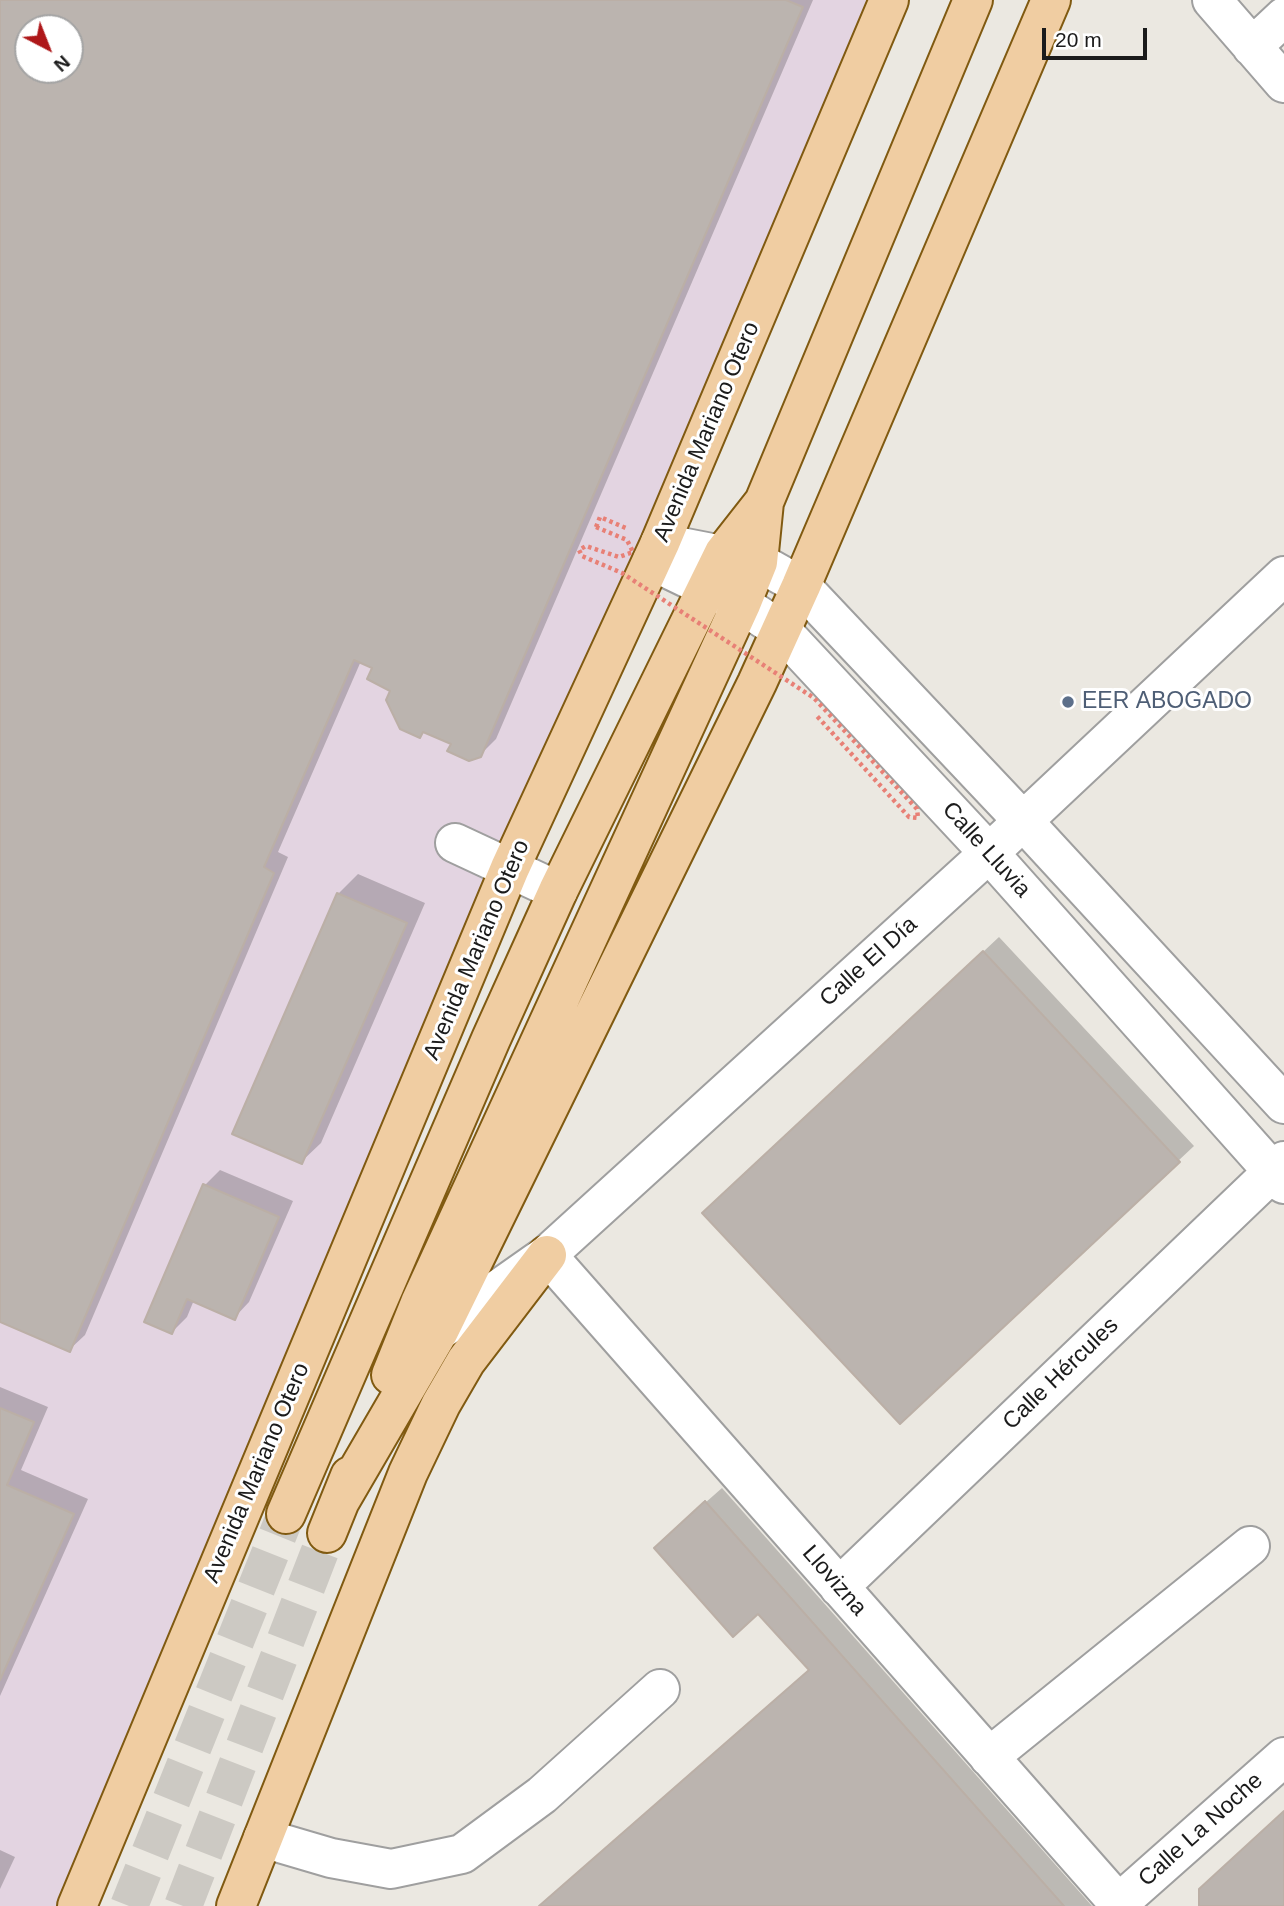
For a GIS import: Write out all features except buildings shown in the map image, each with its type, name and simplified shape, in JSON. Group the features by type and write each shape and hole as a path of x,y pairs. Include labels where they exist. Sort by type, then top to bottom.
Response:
{"main road":[{"name":"Avenida Mariano Otero","path":"77,1906 510,869 656,552 890,0"},
{"name":"Avenida Mariano Otero","path":"973,0 741,557 741,604 420,1303 334,1517 439,1331 751,696 802,586 1051,0"},
{"name":"Avenida Mariano Otero","path":"286,1514 491,1039 558,891 706,588 741,557"},
{"path":"236,1906 408,1473 441,1404 466,1362 547,1255"}],"street":[{"path":"1212,0 1284,83"},
{"path":"1252,47 1284,17"},
{"name":"Calle Lluvia","path":"656,552 741,557 802,586 1284,1104"},
{"name":"Calle Lluvia","path":"656,552 706,588 741,604 781,630 1280,1172"},
{"name":"Calle El Día","path":"439,1331 547,1255 989,853 1284,576"},
{"path":"455,843 558,891"},
{"name":"Calle Hércules","path":"839,1587 1280,1172"},
{"name":"Llovizna","path":"547,1255 1120,1905"},
{"path":"989,1757 1250,1546"},
{"path":"263,1838 331,1858 391,1869 462,1854 542,1795 660,1689"},
{"name":"Calle La Noche","path":"1120,1905 1284,1757"}],"path":[{"path":"596,527 627,540 633,552 619,557 586,546 579,550 582,556 622,573 814,698 918,809 918,818 909,817 815,713"}],"shaded area":[{"path":"0,0 875,0 58,1906 0,1906"}],"tunnel":[{"path":"129,1906 286,1514"},
{"path":"183,1906 327,1533"}],"place":[{"name":"EER ABOGADO","path":"1068,702"}]}
